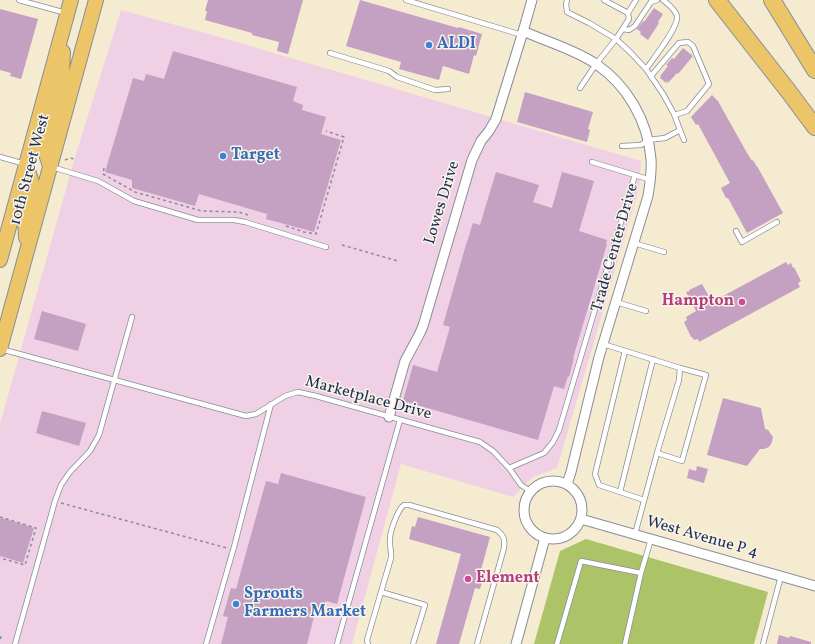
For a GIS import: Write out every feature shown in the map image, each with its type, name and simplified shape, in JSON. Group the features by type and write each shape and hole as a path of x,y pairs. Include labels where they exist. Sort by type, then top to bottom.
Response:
{"highway":[{"path":"717,0 789,92 815,128"},
{"path":"772,0 815,70"}],"main road":[{"name":"10th Street West","path":"0,349 96,0"},
{"name":"10th Street West","path":"0,260 70,7"},
{"path":"50,166 43,145 62,74 63,30"},
{"path":"26,164 32,183 25,216 26,253"}],"street":[{"name":"Lowes Drive","path":"388,417 405,362 423,326 472,160 481,141 496,119 532,0"},
{"name":"Trade Center Drive","path":"523,33 573,51 596,64 616,81 629,96 642,120 648,140 651,159 651,180 648,196 603,344 567,484"},
{"path":"558,481 567,484 575,490 580,499 582,509 581,519 573,531 565,537 555,539 545,538 536,534 529,527 525,518 524,508 526,498 530,491 538,485 548,482 558,481"},
{"name":"West Avenue P 4","path":"581,519 815,586"},
{"path":"516,644 545,538"}],"lane":[{"path":"18,0 70,7"},
{"path":"406,0 523,33"},
{"path":"567,0 567,12 616,39 646,69 663,94 675,116 684,140"},
{"path":"604,0 628,13"},
{"path":"580,88 629,19 628,13 636,0"},
{"path":"623,28 629,30 635,26 651,2 657,0"},
{"path":"646,69 671,33 676,22 677,15 671,6 663,0"},
{"path":"651,76 679,43 688,42 693,46 710,84 687,111 675,116"},
{"path":"330,53 389,71 397,77 435,90 448,89"},
{"path":"622,146 640,145 648,140 665,138 680,130"},
{"path":"0,157 26,164"},
{"path":"592,162 651,180"},
{"path":"50,166 98,182 134,202 198,220 234,220 245,222 326,247"},
{"path":"509,468 544,453 549,448 559,430 635,175"},
{"path":"736,231 742,242 777,222"},
{"path":"634,244 664,252"},
{"path":"616,302 646,311"},
{"path":"15,644 55,501 61,485 70,472 90,451 99,435 132,316"},
{"path":"603,344 706,375 682,461 658,453"},
{"name":"Marketplace Drive","path":"0,349 246,416 256,414 285,396 298,392 316,396 480,442 493,451 509,468 521,485 530,491"},
{"path":"625,350 595,474 599,485 644,500"},
{"path":"620,492 653,359"},
{"path":"635,534 679,380 680,368"},
{"path":"206,644 272,404"},
{"path":"337,644 400,420"},
{"path":"368,644 367,640 392,553 390,538 397,514 404,505 409,505 497,530 503,535 504,548 477,644"},
{"path":"625,644 641,574 651,539"},
{"path":"557,644 581,561 641,574"},
{"path":"763,644 782,576"},
{"path":"381,592 425,606 413,644"}],"path":[{"path":"282,225 316,234 344,137 326,131"},
{"path":"65,160 70,158 75,159"},
{"path":"104,168 104,174 136,192 202,211 240,212 253,216"},
{"path":"342,245 398,261"},
{"path":"55,501 233,550"},
{"path":"0,517 36,528 25,565 0,558"},
{"path":"0,637 0,640"}],"shaded area":[{"path":"121,10 223,38 641,161 639,188 557,468 533,477 513,497 401,464 352,644 0,644 0,424 75,157"}],"green space":[{"path":"586,539 768,592 754,644 534,644 560,551"}],"building":[{"path":"208,0 303,0 288,54 277,51 279,42 205,20 207,11 205,11"},
{"name":"ALDI","path":"360,0 482,34 469,74 443,66 439,80 399,69 401,62 346,46"},
{"path":"654,8 663,14 648,40 640,34 641,32 637,29"},
{"path":"0,9 38,19 21,79 10,76 11,73 0,70"},
{"path":"683,48 693,56 678,74 677,73 668,83 667,81 666,83 660,78 660,76 668,66 666,65 672,58 674,59"},
{"name":"Target","path":"173,51 297,87 293,101 303,105 302,110 326,117 321,134 341,140 314,232 266,219 267,214 199,194 195,206 132,188 132,180 105,172 133,78 144,81 146,74 164,79"},
{"path":"525,92 593,112 588,129 590,130 587,142 517,122"},
{"path":"712,95 719,102 747,153 757,166 783,213 747,233 721,188 730,183 698,124 696,125 691,117"},
{"path":"496,172 539,185 533,202 552,208 562,172 594,181 579,231 607,240 573,358 569,377 568,376 564,389 554,386 538,440 403,401 413,365 437,372 450,327 443,325 467,241 473,223 480,225"},
{"name":"Hampton","path":"786,262 788,265 791,263 793,268 794,267 801,281 798,283 800,287 699,342 698,339 694,340 691,337 684,322 687,320 686,317 696,311 686,292 702,284 712,302"},
{"path":"42,311 86,324 78,351 34,339"},
{"path":"723,398 761,408 765,429 768,430 773,437 769,447 760,449 747,466 707,455"},
{"path":"42,411 86,423 79,446 36,433"},
{"path":"697,466 708,469 704,483 687,478 689,469 696,471"},
{"path":"281,473 366,497 337,604 326,601 324,611 316,609 307,644 221,644 228,617 223,616 231,588 236,589 266,481 278,484"},
{"name":"Element","path":"418,517 490,537 481,570 485,571 480,589 475,588 459,644 436,644 461,554 409,539 412,526 415,527"},
{"path":"0,518 34,528 23,563 0,556"},
{"path":"779,635 789,638 790,636 811,642 811,644 777,644"}],"place":[{"name":"ALDI","path":"429,45"},
{"name":"Target","path":"223,156"},
{"name":"Hampton","path":"742,302"},
{"name":"Element","path":"468,579"},
{"name":"Sprouts Farmers Market","path":"236,604"}]}
